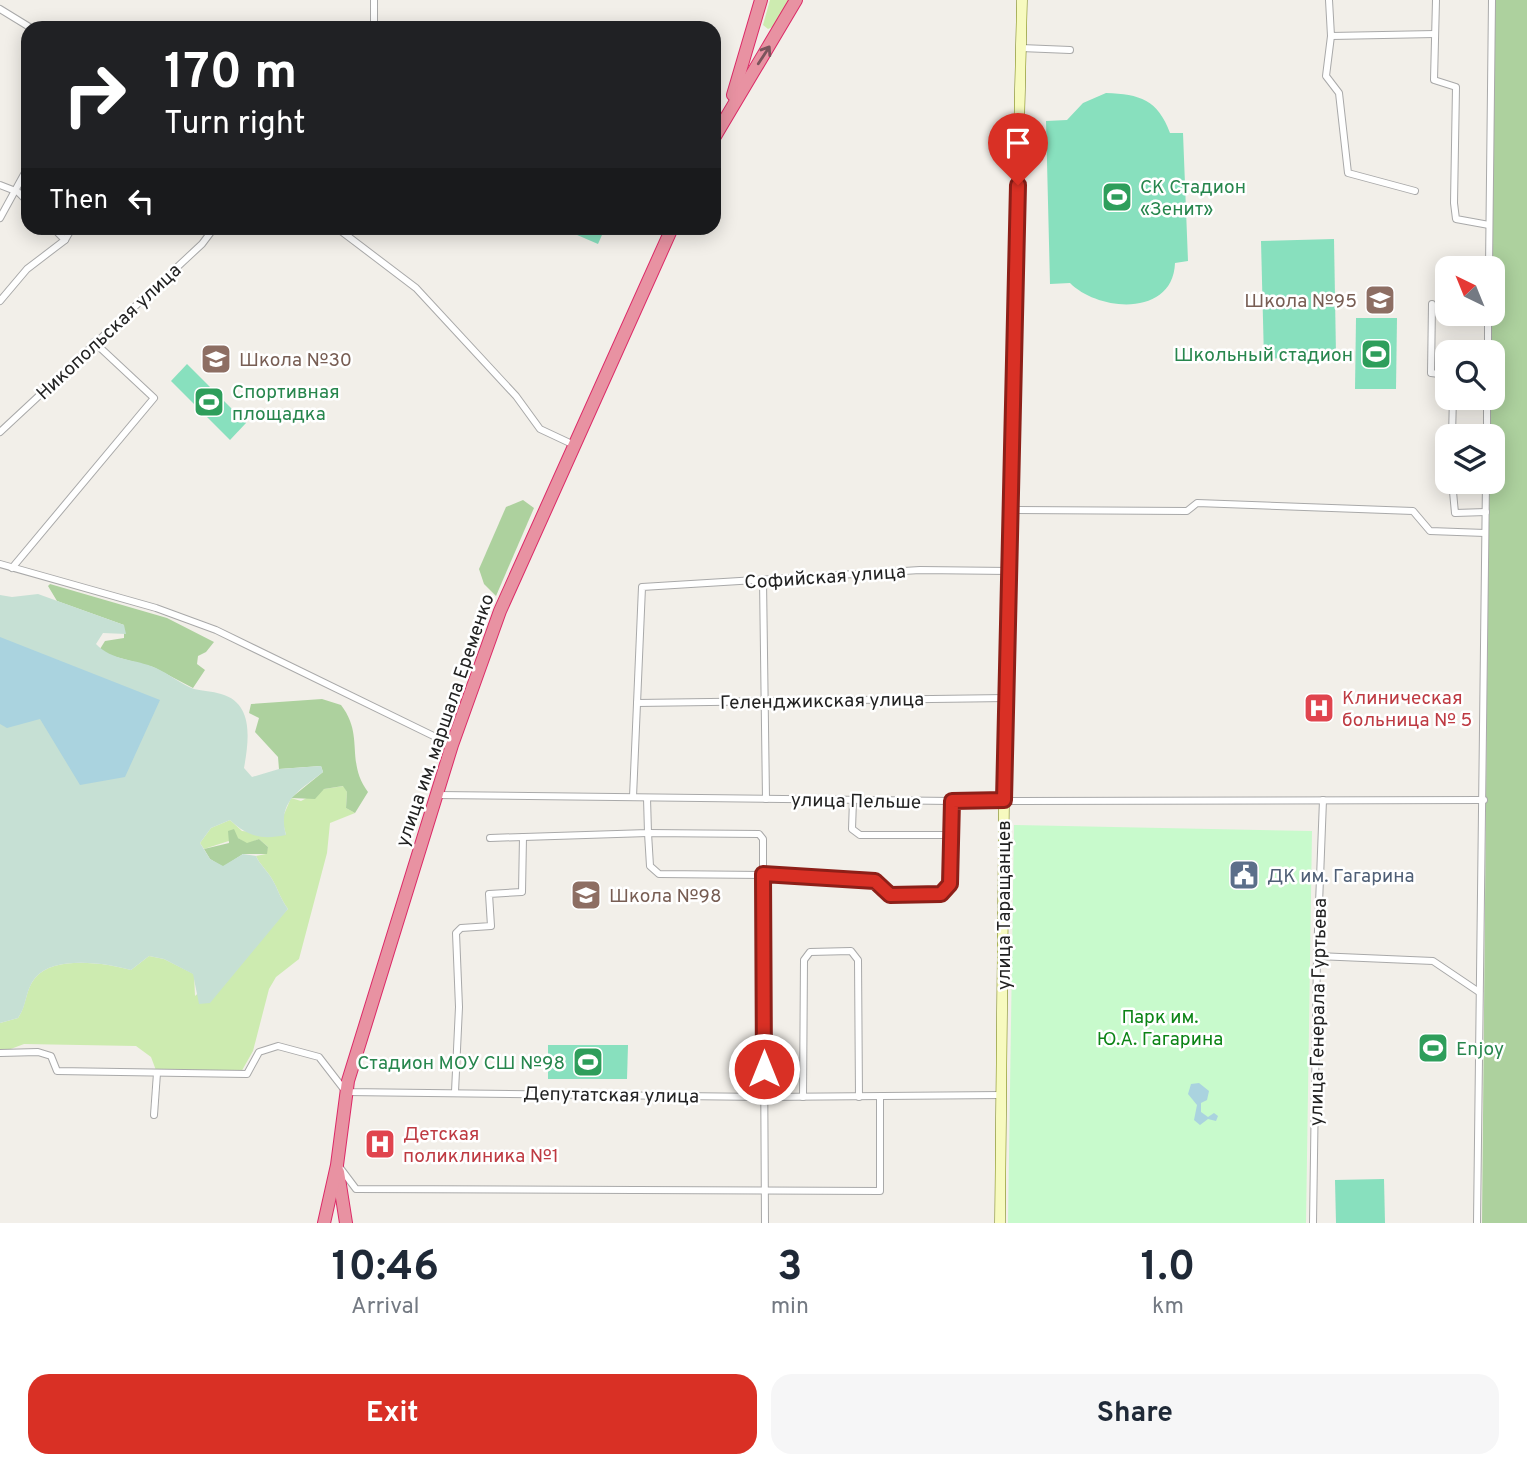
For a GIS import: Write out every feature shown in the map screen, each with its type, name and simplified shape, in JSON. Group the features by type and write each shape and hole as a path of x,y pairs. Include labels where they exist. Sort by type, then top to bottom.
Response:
{"highway":[{"path":"729,109 761,0"},
{"path":"721,124 796,0"},
{"path":"755,17 757,25 763,31 770,33 782,27"},
{"name":"улица им. маршала Еременко","path":"324,1223 337,1165 346,1092 380,970 452,745 500,611 572,444 669,235"},
{"name":"улица им. маршала Еременко","path":"337,1165 346,1223"}],"street":[{"path":"374,0 374,21"},
{"name":"улица Таращанцев","path":"1000,1223 1004,800 1022,0"},
{"path":"1329,0 1331,36 1326,76 1339,93 1348,173 1415,191"},
{"path":"1436,0 1434,80 1455,87 1454,203 1457,219 1489,225"},
{"path":"1489,256 1492,0"},
{"path":"0,9 21,22"},
{"path":"1331,36 1435,34"},
{"path":"1021,48 1070,50"},
{"path":"0,218 21,178"},
{"path":"0,185 21,196"},
{"path":"60,235 65,240"},
{"path":"0,301 27,269 68,235"},
{"name":"Никопольская улица","path":"0,432 209,235"},
{"path":"346,235 416,288 516,397 540,429 572,444"},
{"path":"1432,304 1432,373 1435,373"},
{"path":"12,568 153,398 94,342"},
{"path":"1453,494 1455,513 1486,512"},
{"path":"1477,1223 1486,494"},
{"path":"1011,509 1187,511 1197,503 1413,511 1430,531 1485,533"},
{"path":"0,564 156,608 216,630 452,745"},
{"name":"Софийская улица","path":"637,703 642,587 920,569 1009,571"},
{"path":"763,580 766,799"},
{"name":"Геленджикская улица","path":"637,703 766,699 1007,698"},
{"path":"633,797 637,703"},
{"name":"улица Пельше","path":"437,795 952,801 1484,800"},
{"path":"647,798 650,866 659,874 763,874 875,881 890,895 941,894 950,884 952,801"},
{"path":"853,800 852,829 855,834 951,835"},
{"name":"улица Генерала Гуртьева","path":"1313,1223 1317,956 1323,800"},
{"path":"490,838 648,833 759,834 763,839 765,1223"},
{"path":"455,1093 458,1007 456,933 461,928 491,926 489,894 522,892 523,837"},
{"path":"803,1097 804,960 810,952 851,951 858,960 859,1097"},
{"path":"1317,956 1433,961 1479,992"},
{"path":"0,1053 38,1052 51,1056 57,1071 247,1074 259,1052 278,1046 319,1057 346,1092"},
{"path":"154,1115 157,1073"},
{"name":"Депутатская улица","path":"346,1092 764,1097 1002,1095"},
{"path":"337,1165 356,1189 880,1191 880,1097"}],"green space":[{"path":"770,0 788,0 775,26 768,29 763,25"},
{"path":"1495,0 1527,0 1527,1223 1482,1223 1489,494 1505,494 1505,424 1490,424 1490,410 1505,410 1505,340 1491,340 1491,326 1505,326 1505,256 1492,256"},
{"name":"СК Стадион «Зенит»","path":"1106,93 1129,95 1146,101 1160,113 1170,133 1183,133 1188,261 1175,263 1171,281 1162,293 1149,301 1133,304 1098,300 1070,283 1050,284 1046,121 1067,120 1083,103"},
{"path":"577,235 602,235 598,244"},
{"path":"1334,239 1336,355 1264,359 1261,241"},
{"name":"Школьный стадион","path":"1356,318 1397,318 1396,389 1355,389"},
{"name":"Спортивная площадка","path":"187,364 246,423 230,440 171,381"},
{"path":"523,500 534,508 496,596 484,584 479,569 506,507"},
{"path":"50,584 167,618 214,642 206,652 198,656 197,664 205,670 193,688 153,667 105,654 100,649 105,641 124,638 124,625 57,601 48,586"},
{"path":"38,594 124,625 126,634 103,633 96,644 109,654 156,668 194,689 218,693 232,699 239,705 247,724 244,768 252,777 279,769 321,766 323,772 298,791 287,805 284,823 286,835 256,836 230,820 211,828 200,843 210,859 223,866 243,854 256,856 288,909 210,1003 199,1004 193,974 164,959 149,956 131,970 95,963 54,966 35,978 18,1018 0,1023 0,595 12,597"},
{"path":"322,699 341,705 352,727 357,770 368,792 355,813 346,808 347,792 343,786 324,789 315,799 291,798 323,772 321,766 279,769 278,757 255,732 259,718 249,713 251,704"},
{"path":"344,786 347,792 346,808 355,813 330,823 327,853 299,959 276,977 269,989 253,1051 240,1074 157,1073 151,1057 136,1046 24,1044 0,1053 0,1023 18,1018 35,978 54,966 95,963 131,970 149,956 164,959 194,974 195,996 288,909 256,856 266,854 268,847 259,839 247,844 238,838 204,849 200,843 211,828 230,820 242,831 286,835 282,819 291,798 301,801 324,789"},
{"name":"Парк им. Ю.А. Гагарина","path":"1014,825 1312,831 1306,1223 1008,1223"},
{"path":"234,829 238,838 247,843 259,839 268,847 267,854 243,854 223,867 210,859 204,849 229,843 228,831"},
{"name":"Стадион МОУ СШ №98","path":"548,1045 628,1045 627,1079 548,1079"},
{"path":"1384,1179 1385,1223 1336,1223 1335,1180"}],"water":[{"path":"0,637 160,700 125,777 80,785 40,719 7,728 0,724"},
{"path":"1199,1083 1209,1091 1207,1100 1201,1103 1201,1112 1208,1117 1214,1113 1218,1116 1216,1121 1208,1119 1200,1125 1194,1120 1197,1105 1188,1094 1191,1084"}],"place":[{"name":"СК Стадион «Зенит»","path":"1117,197"},
{"name":"Школа №95","path":"1380,300"},
{"name":"Школьный стадион","path":"1376,354"},
{"name":"Школа №30","path":"216,359"},
{"name":"Спортивная площадка","path":"209,402"},
{"name":"Клиническая больница № 5","path":"1319,708"},
{"name":"ДК им. Гагарина","path":"1244,875"},
{"name":"Школа №98","path":"586,895"},
{"name":"Enjoy","path":"1433,1048"},
{"name":"Стадион МОУ СШ №98","path":"588,1062"},
{"name":"Детская поликлиника №1","path":"380,1144"}],"route":[{"path":"764,1069 763,874 875,881 890,895 941,894 950,884 952,801 1004,800 1018,185"}]}
